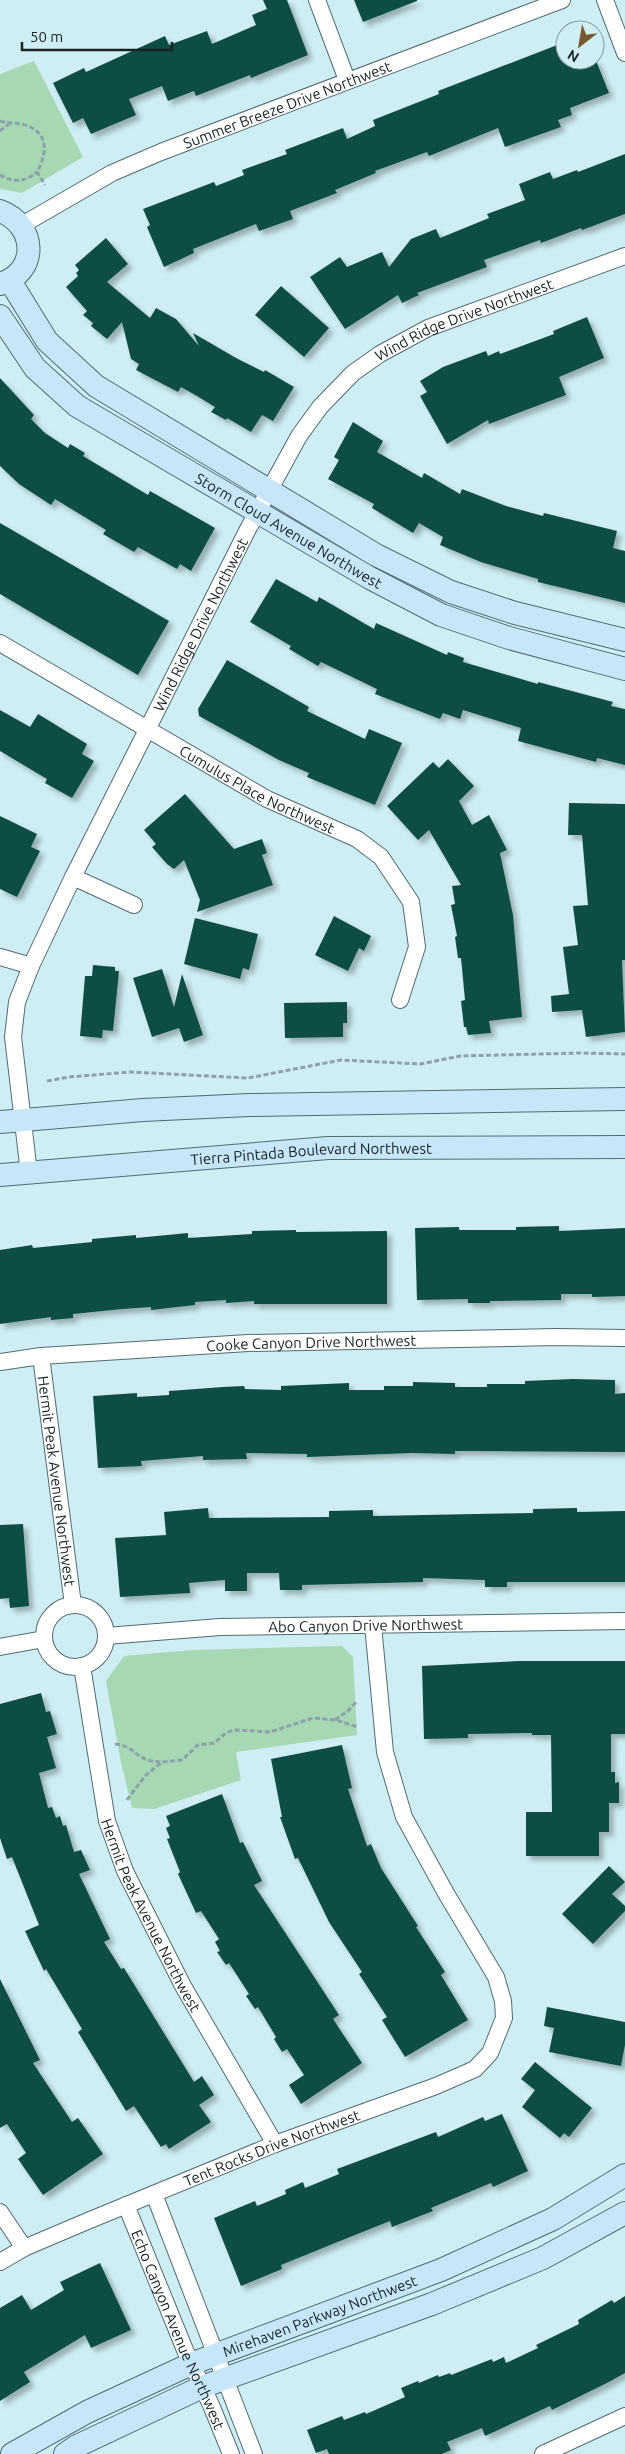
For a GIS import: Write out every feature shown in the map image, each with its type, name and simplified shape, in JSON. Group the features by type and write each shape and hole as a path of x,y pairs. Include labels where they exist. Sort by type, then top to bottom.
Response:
{"street":[{"path":"317,0 347,80"},
{"name":"Summer Breeze Drive Northwest","path":"22,225 112,173 347,80 562,0"},
{"path":"605,0 625,53"},
{"path":"0,211 11,215 22,225 28,240 29,250 25,264 5,282"},
{"name":"Wind Ridge Drive Northwest","path":"29,1173 11,1121 13,1037 17,1002 31,966 73,877 257,513 299,436 320,407 353,374 380,354 428,328 625,256"},
{"name":"Storm Cloud Avenue Northwest","path":"5,282 47,341 96,386 376,555 450,592 515,613 625,640"},
{"name":"Storm Cloud Avenue Northwest","path":"0,316 35,368 77,406 370,578 441,615 509,638 625,669"},
{"name":"Cumulus Place Northwest","path":"0,643 267,799 357,839 381,857 411,902 417,947 400,1000"},
{"path":"73,877 134,905"},
{"path":"0,957 31,966"},
{"path":"11,1121 249,1106 625,1099"},
{"name":"Tierra Pintada Boulevard Northwest","path":"0,1175 328,1148 625,1146"},
{"name":"Cooke Canyon Drive Northwest","path":"0,1362 41,1356 248,1343 547,1337 625,1338"},
{"name":"Hermit Peak Avenue Northwest","path":"41,1356 73,1605"},
{"path":"73,1605 83,1606 96,1614 104,1626 106,1636 104,1646 92,1662 72,1667 57,1661 47,1649 44,1639 48,1620 55,1612 73,1605"},
{"name":"Abo Canyon Drive Northwest","path":"106,1636 220,1627 625,1621"},
{"name":"Tent Rocks Drive Northwest","path":"0,2262 24,2248 275,2144 436,2086 475,2069 490,2053 500,2034 504,2018 503,2001 496,1977 446,1895 404,1818 385,1752 373,1625"},
{"path":"0,1647 44,1639"},
{"name":"Hermit Peak Avenue Northwest","path":"82,1666 107,1820 125,1871 184,1986 275,2144"},
{"name":"Mirehaven Parkway Northwest","path":"12,2454 87,2412 191,2364 441,2270 553,2219 625,2175"},
{"name":"Echo Canyon Avenue Northwest","path":"154,2194 254,2454"},
{"name":"Echo Canyon Avenue Northwest","path":"126,2206 191,2364 231,2454"},
{"path":"0,2212 24,2248"},
{"name":"Mirehaven Parkway Northwest","path":"66,2454 77,2446 202,2387 460,2292 543,2258 625,2212"},
{"path":"543,2454 625,2416"}],"path":[{"path":"0,121 29,126 39,134 45,144 45,153 37,172 27,179 11,180 0,174"},
{"path":"0,131 11,123"},
{"path":"37,172 45,186"},
{"path":"47,1082 70,1077 130,1072 248,1078 341,1060 421,1064 460,1056 580,1053 625,1054"},
{"path":"334,1720 349,1710 357,1701"},
{"path":"114,1744 126,1746 146,1761 163,1762 182,1760 198,1745 214,1743 227,1732 244,1730 270,1732 306,1720 334,1720 358,1727"},
{"path":"127,1800 145,1776 163,1762"}],"green space":[{"path":"34,61 83,157 22,193 0,189 0,74"},
{"path":"342,1646 353,1657 357,1735 236,1752 241,1780 154,1809 132,1808 121,1762 106,1681 124,1656 193,1650"}],"building":[{"path":"263,0 287,0 308,55 251,78 250,75 196,96 194,91 168,101 162,86 129,99 136,115 91,134 83,118 73,123 53,83 84,68 86,72 165,36 169,45 207,31 212,44 256,25 252,15 267,9"},
{"path":"354,0 417,0 417,1 363,22"},
{"path":"555,46 555,70 600,70 609,93 570,108 572,115 558,120 561,127 505,147 498,128 429,156 427,152 375,171 376,173 335,190 337,193 290,211 293,219 259,231 256,224 193,249 194,253 164,267 147,227 150,225 143,209 214,182 216,186 244,175 242,170 287,154 285,150 343,128 347,139 375,126 373,120 439,94 438,91"},
{"path":"625,154 625,214 582,230 581,228 541,243 540,240 484,260 487,267 417,293 419,295 402,303 398,295 345,329 310,277 340,257 347,267 382,252 389,267 411,239 436,229 440,238 489,218 487,214 525,200 519,184 550,172 553,179 577,170 578,172"},
{"path":"106,238 128,264 107,282 150,318 156,308 176,319 199,346 193,333 236,358 264,372 265,370 294,387 273,421 262,415 251,432 227,418 226,420 211,412 215,407 181,387 178,392 136,370 139,364 131,359 122,322 107,339 91,326 93,323 83,315 87,311 66,287 78,276 76,273 79,270 75,265"},
{"path":"281,286 329,328 304,357 255,315"},
{"path":"587,317 604,358 559,377 566,395 489,424 488,420 447,444 420,396 427,392 420,381 443,367 486,351 488,356 499,351 500,354 554,334 553,331"},
{"path":"0,378 34,415 31,419 45,433 68,448 70,444 85,453 83,456 148,495 150,491 215,528 191,571 180,564 177,569 138,547 134,552 103,534 106,530 55,499 51,505 19,484 0,466"},
{"path":"353,422 383,441 377,452 422,478 424,473 460,494 462,489 506,506 543,516 544,513 617,531 613,548 625,551 625,603 538,582 538,579 481,562 440,545 443,537 419,523 413,533 372,508 374,504 328,479 339,460 334,457"},
{"path":"0,523 169,621 138,675 0,594"},
{"path":"276,579 317,602 319,597 374,629 376,623 447,655 448,652 464,658 463,662 538,684 538,682 613,702 611,706 625,709 625,765 597,758 596,762 518,741 521,728 463,710 460,719 443,713 440,719 375,694 377,689 321,662 318,666 289,649 291,646 250,622"},
{"path":"227,660 309,707 307,711 365,739 369,729 402,743 375,805 307,777 309,773 279,760 199,716 198,709"},
{"path":"0,710 30,727 38,714 87,744 82,754 94,761 72,798 45,783 47,779 0,751"},
{"path":"448,759 474,786 459,801 472,825 489,815 507,850 500,853 513,915 522,1017 489,1021 491,1033 468,1035 466,1027 464,1027 461,1001 465,1000 461,958 458,958 455,937 457,936 451,905 455,904 452,886 461,885 429,830 418,840 387,806 433,762 439,768"},
{"path":"185,794 234,849 262,839 267,853 262,855 273,885 197,912 200,900 184,860 174,869 167,864 152,847 156,844 144,830"},
{"path":"569,803 625,804 625,960 622,960 625,1032 586,1037 582,1010 552,1012 551,996 569,994 563,947 578,945 573,906 588,905 582,835 568,835"},
{"path":"0,816 37,834 31,847 40,851 17,897 0,889"},
{"path":"334,916 371,936 364,951 359,948 348,971 315,955"},
{"path":"195,918 258,934 249,970 243,968 240,979 184,964"},
{"path":"93,965 115,967 115,971 119,971 113,1031 103,1030 102,1038 80,1036 85,976 92,976"},
{"path":"162,969 174,1007 182,974 203,1035 184,1042 179,1028 152,1037 133,978"},
{"path":"347,1002 347,1023 343,1023 343,1037 285,1038 284,1003"},
{"path":"559,1226 559,1231 625,1228 625,1296 592,1297 592,1294 561,1294 561,1300 490,1301 490,1303 468,1303 468,1299 417,1300 415,1228 459,1227 459,1230 516,1230 516,1227"},
{"path":"296,1230 296,1232 387,1231 387,1304 254,1304 254,1301 226,1303 226,1300 195,1302 195,1305 151,1310 151,1307 73,1314 73,1318 51,1320 51,1317 0,1324 0,1250 32,1245 33,1248 92,1242 92,1239 136,1235 136,1238 188,1233 188,1238 252,1234 252,1231"},
{"path":"615,1380 615,1394 625,1393 625,1452 455,1451 455,1454 412,1453 307,1457 307,1454 246,1453 247,1459 203,1460 203,1456 141,1461 142,1466 98,1468 93,1396 137,1393 137,1397 169,1395 169,1391 244,1386 245,1389 281,1390 281,1386 349,1383 349,1390 384,1390 384,1386 413,1386 413,1382 455,1383 455,1387 487,1387 487,1384 525,1384 525,1381"},
{"path":"208,1508 209,1518 329,1517 329,1511 373,1510 373,1516 533,1513 533,1509 577,1508 577,1512 625,1511 625,1582 507,1582 507,1587 485,1587 485,1580 423,1578 423,1582 302,1585 302,1590 280,1590 279,1573 247,1573 247,1591 225,1591 225,1580 189,1583 190,1593 120,1597 115,1538 166,1535 164,1512"},
{"path":"23,1524 29,1606 10,1608 9,1598 0,1599 0,1525"},
{"path":"519,1661 625,1661 625,1734 611,1734 611,1772 615,1772 615,1783 619,1782 619,1803 609,1803 609,1832 599,1832 599,1856 526,1856 526,1812 552,1812 551,1735 532,1735 532,1733 468,1734 468,1738 424,1739 422,1666"},
{"path":"41,1693 46,1712 50,1711 57,1734 47,1737 56,1768 39,1773 48,1808 52,1807 56,1818 60,1816 63,1826 66,1825 74,1852 81,1850 90,1870 79,1874 110,1939 104,1942 121,1969 124,1968 194,2082 202,2076 214,2095 199,2105 211,2122 169,2149 166,2144 161,2147 134,2106 126,2111 78,2032 82,2029 46,1969 44,1971 25,1931 39,1925 12,1857 7,1859 0,1838 0,1704"},
{"path":"342,1745 352,1788 348,1789 367,1846 371,1844 381,1868 445,1972 441,1975 468,2020 405,2057 382,2020 387,2017 359,1974 362,1972 329,1922 298,1858 295,1859 280,1817 282,1817 271,1759"},
{"path":"222,1794 240,1843 243,1842 262,1881 254,1885 339,2015 333,2019 362,2063 301,2104 289,2085 304,2075 287,2049 282,2052 274,2039 276,2037 258,2007 255,2009 246,1996 249,1994 229,1963 226,1965 217,1952 220,1951 215,1942 219,1939 201,1911 196,1913 178,1874 180,1872 167,1839 170,1838 166,1828 170,1826 166,1816"},
{"path":"609,1866 625,1882 612,1894 625,1906 625,1911 593,1944 562,1914"},
{"path":"0,1979 40,2060 33,2063 72,2122 78,2118 103,2154 43,2195 18,2159 26,2153 7,2124 0,2128"},
{"path":"547,2007 625,2022 625,2045 621,2066 549,2052 554,2028 544,2026"},
{"path":"535,2062 592,2108 569,2137 564,2133 560,2138 522,2107 535,2090 521,2079"},
{"path":"502,2114 528,2171 493,2187 491,2183 431,2208 433,2211 392,2227 390,2221 345,2239 281,2265 282,2269 241,2286 214,2218 255,2201 257,2206 286,2194 285,2190 303,2182 305,2188 339,2174 337,2169 436,2132 438,2137 483,2117 485,2121"},
{"path":"100,2263 131,2330 91,2348 85,2335 24,2372 30,2382 0,2401 0,2308 22,2295 31,2310 64,2290 60,2282"},
{"path":"625,2296 625,2373 607,2383 552,2410 550,2406 485,2436 482,2428 447,2442 451,2450 442,2454 329,2454 327,2449 316,2453 307,2430 342,2416 344,2420 365,2412 366,2414 405,2397 401,2388 418,2381 419,2383 438,2375 439,2377 450,2373 451,2375 492,2359 493,2362 504,2357 506,2363 538,2348 536,2345 579,2324 578,2320 612,2300 614,2303"}]}
